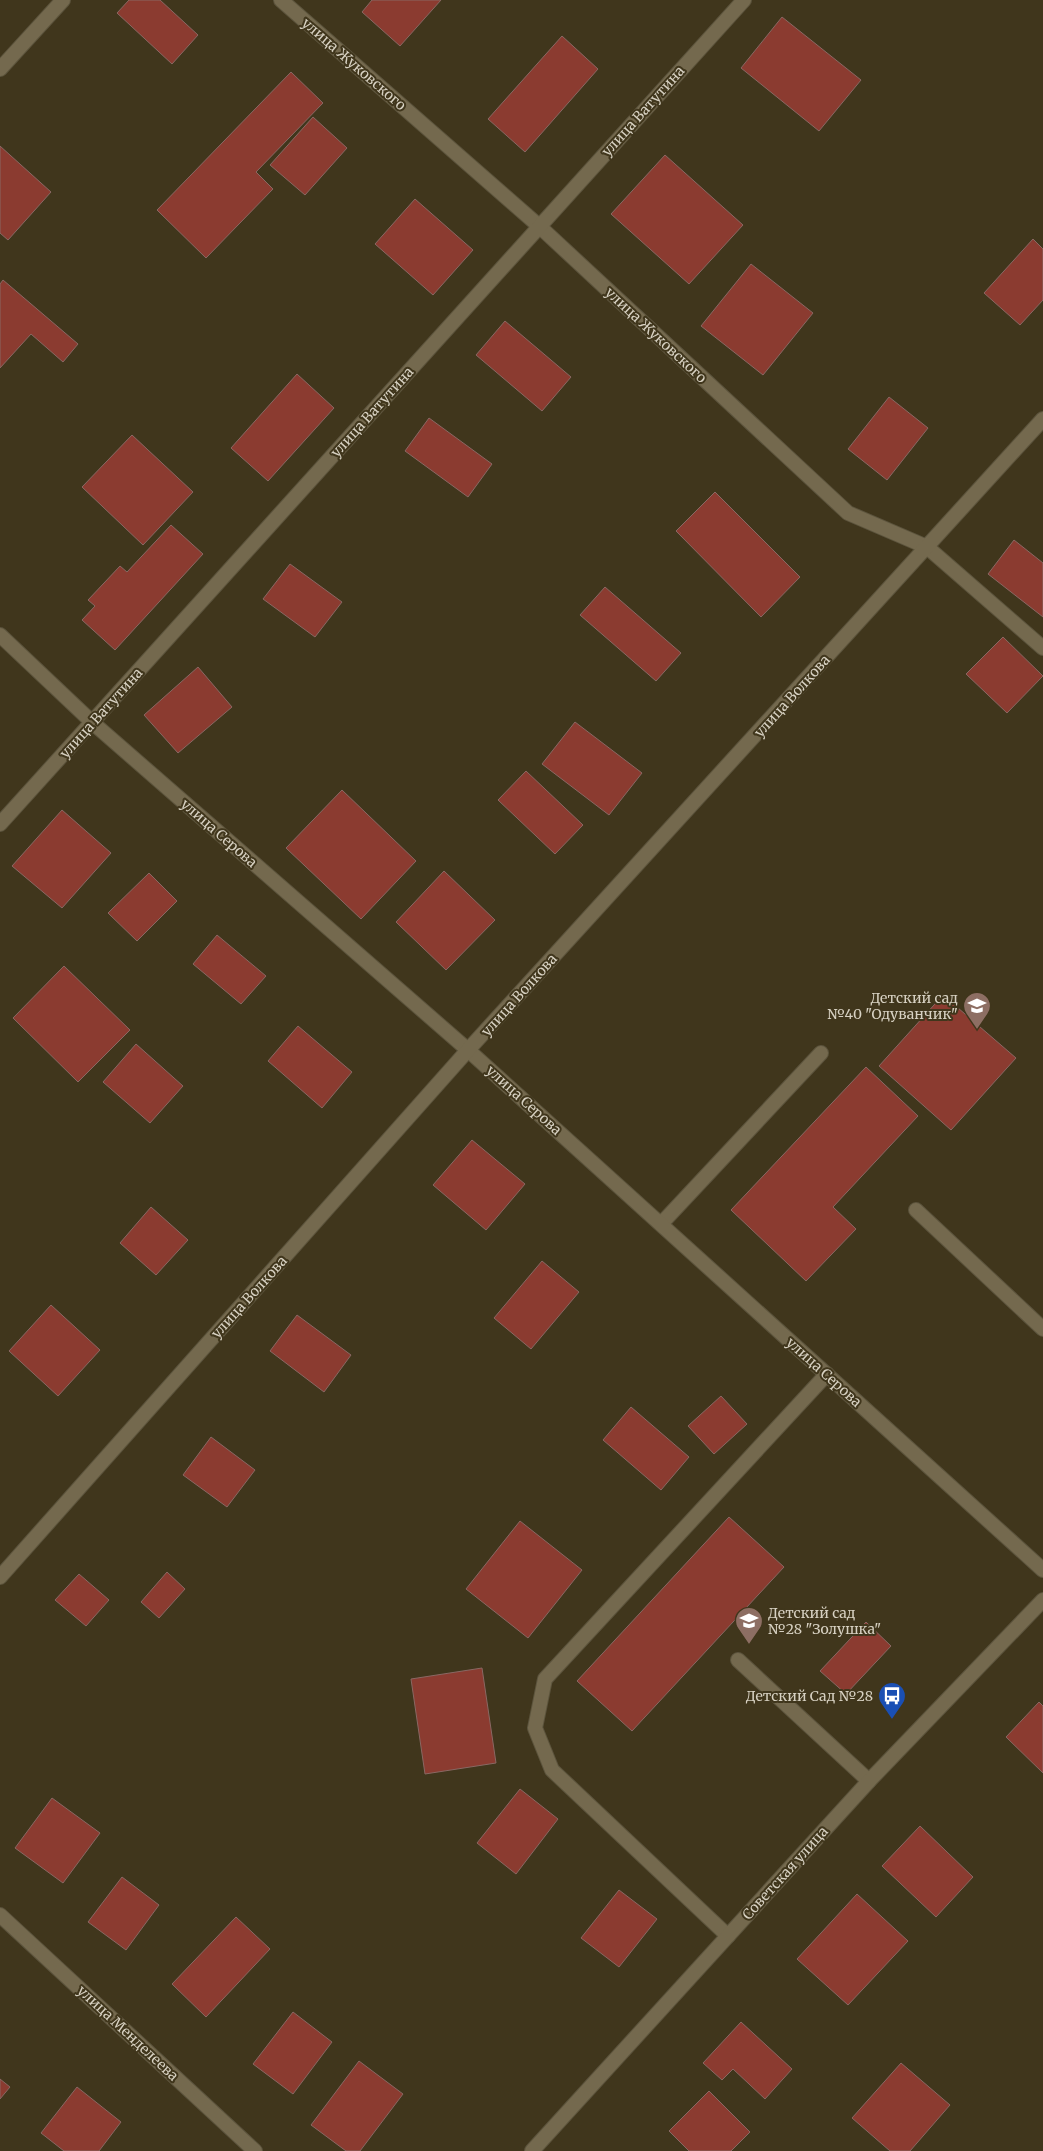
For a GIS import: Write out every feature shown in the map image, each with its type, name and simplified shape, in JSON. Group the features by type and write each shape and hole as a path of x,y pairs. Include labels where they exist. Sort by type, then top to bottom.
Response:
{"street":[{"path":"0,69 64,0"},
{"name":"улица Жуковского","path":"281,0 539,226 848,513 927,547 1043,648"},
{"name":"улица Ватутина","path":"0,824 744,0"},
{"name":"улица Волкова","path":"0,1577 468,1050 1043,419"},
{"name":"улица Серова","path":"0,635 93,723 468,1050 1043,1570"},
{"path":"661,1224 821,1053"},
{"path":"916,1210 1043,1329"},
{"path":"728,1936 552,1770 535,1728 545,1679 827,1374"},
{"name":"Советская улица","path":"532,2151 869,1781 1043,1600"},
{"path":"738,1660 869,1781"},
{"name":"улица Менделеева","path":"0,1915 255,2151"}],"building":[{"path":"129,0 160,0 198,35 172,64 117,13"},
{"path":"372,0 441,0 400,46 362,12"},
{"path":"782,17 861,80 819,131 741,68"},
{"path":"562,36 598,69 525,152 488,119"},
{"path":"291,72 323,103 256,172 273,189 206,258 157,210"},
{"path":"313,117 347,148 305,195 270,165"},
{"path":"0,146 51,192 8,240 0,233"},
{"path":"665,155 743,225 689,284 611,214"},
{"path":"415,199 473,250 433,295 375,244"},
{"path":"1033,239 1043,249 1043,300 1020,325 984,293"},
{"path":"751,264 813,313 763,375 701,326"},
{"path":"3,280 78,344 63,362 31,334 0,368 0,284"},
{"path":"505,321 571,377 542,411 476,355"},
{"path":"297,374 334,408 268,481 231,448"},
{"path":"889,397 928,428 887,480 848,449"},
{"path":"429,418 492,464 468,497 405,451"},
{"path":"132,435 193,492 143,545 82,487"},
{"path":"715,492 800,577 761,617 676,531"},
{"path":"171,525 203,554 115,650 82,620 95,606 88,600 120,566 127,572"},
{"path":"1014,540 1043,563 1043,617 988,574"},
{"path":"290,564 342,602 315,637 263,599"},
{"path":"605,587 681,653 656,681 580,615"},
{"path":"1003,637 1043,676 1007,713 966,674"},
{"path":"198,667 232,707 178,753 144,715"},
{"path":"575,722 642,773 609,815 542,764"},
{"path":"526,771 583,825 555,854 498,800"},
{"path":"342,790 416,861 361,919 286,848"},
{"path":"62,810 111,853 62,908 12,866"},
{"path":"444,871 495,920 446,970 396,922"},
{"path":"149,873 177,901 137,941 108,913"},
{"path":"217,935 266,976 241,1004 193,964"},
{"path":"64,966 130,1030 78,1082 13,1018"},
{"path":"943,995 1016,1058 951,1130 879,1066"},
{"path":"298,1026 352,1072 322,1108 268,1061"},
{"path":"136,1044 183,1086 150,1123 103,1082"},
{"path":"866,1067 918,1116 833,1207 856,1229 806,1281 731,1210"},
{"path":"472,1140 525,1184 486,1230 433,1185"},
{"path":"151,1207 188,1240 156,1275 120,1243"},
{"path":"542,1261 579,1292 531,1349 494,1318"},
{"path":"51,1305 100,1350 58,1396 9,1351"},
{"path":"297,1315 351,1355 324,1392 270,1351"},
{"path":"721,1396 747,1424 714,1454 688,1426"},
{"path":"631,1407 689,1457 661,1490 603,1440"},
{"path":"211,1437 255,1470 227,1507 183,1475"},
{"path":"729,1517 784,1567 632,1731 577,1681"},
{"path":"520,1521 582,1570 528,1638 466,1589"},
{"path":"167,1572 185,1589 159,1618 141,1602"},
{"path":"79,1574 109,1600 86,1626 55,1600"},
{"path":"866,1622 891,1646 846,1694 820,1671"},
{"path":"482,1668 496,1763 425,1774 411,1679"},
{"path":"1039,1702 1043,1706 1043,1773 1006,1737"},
{"path":"520,1789 558,1819 516,1874 477,1843"},
{"path":"52,1798 100,1833 63,1883 15,1848"},
{"path":"920,1826 973,1877 936,1917 882,1866"},
{"path":"122,1877 159,1905 126,1950 88,1922"},
{"path":"619,1890 657,1919 619,1967 581,1938"},
{"path":"857,1894 908,1941 848,2005 797,1959"},
{"path":"236,1917 270,1949 206,2017 172,1984"},
{"path":"293,2012 332,2042 293,2094 253,2064"},
{"path":"741,2022 792,2069 765,2099 733,2069 722,2080 703,2063"},
{"path":"359,2061 403,2094 360,2151 346,2151 311,2125"},
{"path":"901,2063 950,2105 910,2151 890,2151 852,2118"},
{"path":"0,2079 10,2087 0,2099"},
{"path":"77,2087 121,2122 99,2151 64,2151 41,2133"},
{"path":"709,2091 750,2132 731,2151 689,2151 669,2131"}],"place":[{"name":"Детский сад №40 \"Одуванчик\"","path":"977,1030"},
{"name":"Детский сад №28 \"Золушка\"","path":"749,1645"},
{"name":"Детский Сад №28","path":"892,1720"}]}
